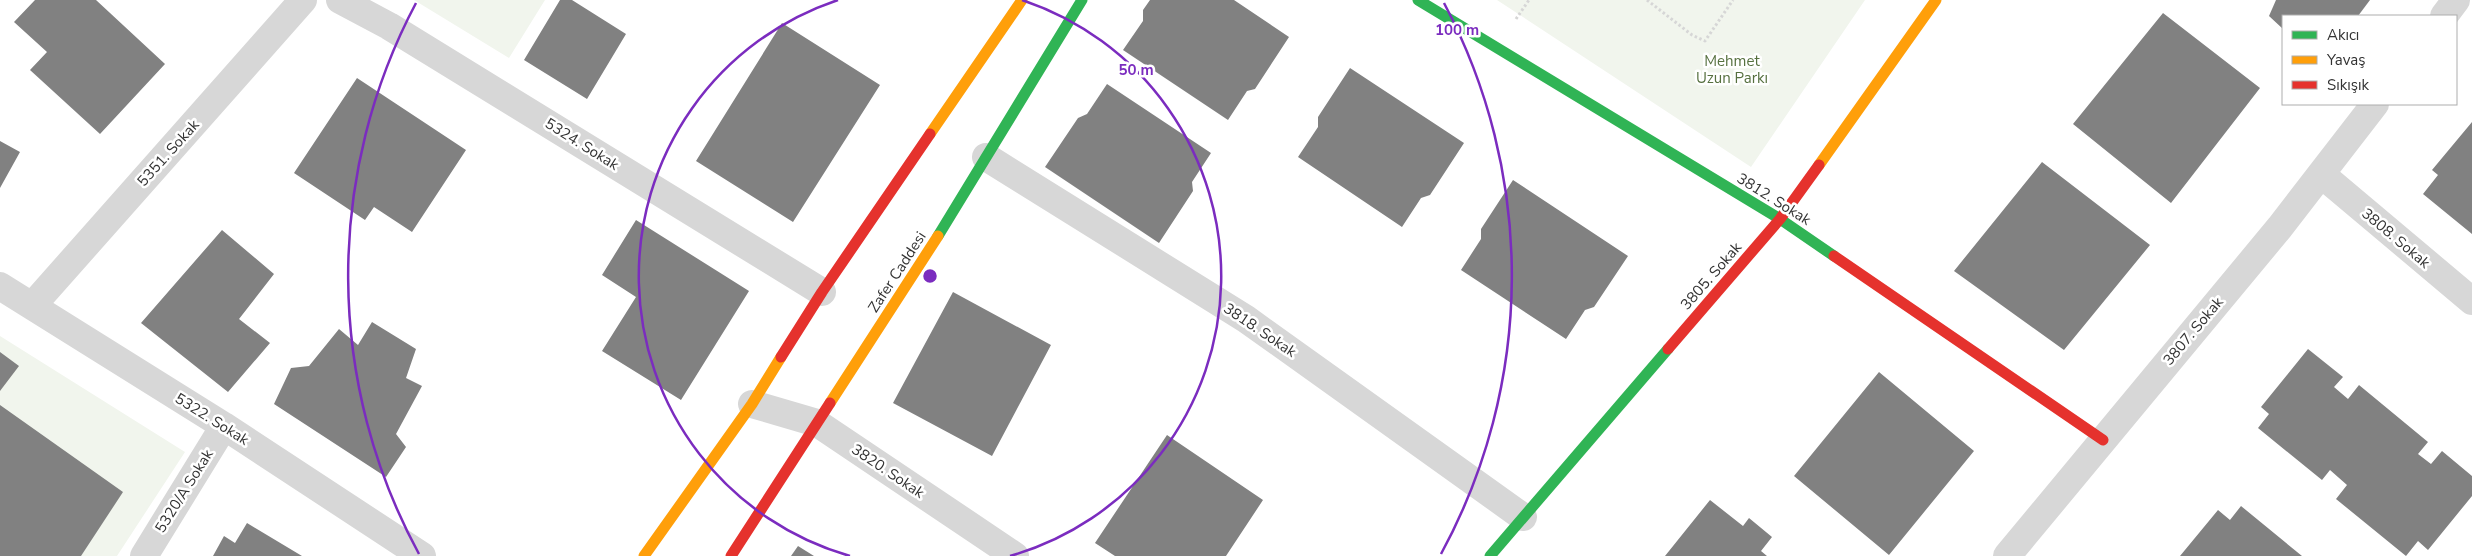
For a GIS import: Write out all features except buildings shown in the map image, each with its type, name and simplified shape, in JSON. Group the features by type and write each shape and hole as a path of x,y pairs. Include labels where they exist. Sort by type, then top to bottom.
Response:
{"street":[{"name":"5351. Sokak","path":"32,306 304,0"},
{"name":"5324. Sokak","path":"340,0 398,31 822,292"},
{"path":"644,556 752,404 822,292 1022,0"},
{"name":"Zafer Caddesi","path":"731,556 986,157 1082,0"},
{"name":"3812. Sokak","path":"1418,0 1780,219 2103,440"},
{"name":"3805. Sokak","path":"1490,556 1780,219 1936,0"},
{"path":"2445,15 2456,0"},
{"name":"3807. Sokak","path":"2011,554 2280,227 2374,105"},
{"name":"3818. Sokak","path":"986,157 1246,319 1523,518"},
{"name":"3808. Sokak","path":"2320,174 2472,301"},
{"name":"5322. Sokak","path":"0,286 224,426 422,556"},
{"name":"3820. Sokak","path":"752,404 817,423 1015,556"},
{"name":"5320/A Sokak","path":"144,556 224,426"}],"path":[{"path":"1647,0 1692,35 1705,41 1733,0"}],"green space":[{"path":"414,0 545,0 509,58"},
{"name":"Mehmet Uzun Parkı","path":"1497,0 1865,0 1751,167"},
{"path":"0,336 185,452 117,556 0,556"}],"traffic: fast":[{"path":"938,236 1082,0"},
{"path":"1418,0 1780,219 1834,256"},
{"path":"1490,556 1668,349"}],"traffic: slow":[{"path":"930,134 1022,0"},
{"path":"1819,165 1936,0"},
{"path":"830,403 938,236"},
{"path":"644,556 752,404 781,357"}],"traffic: jam":[{"path":"781,357 822,292 930,134"},
{"path":"1668,349 1780,219 1819,165"},
{"path":"1834,256 2103,440"},
{"path":"731,556 830,403"}]}
